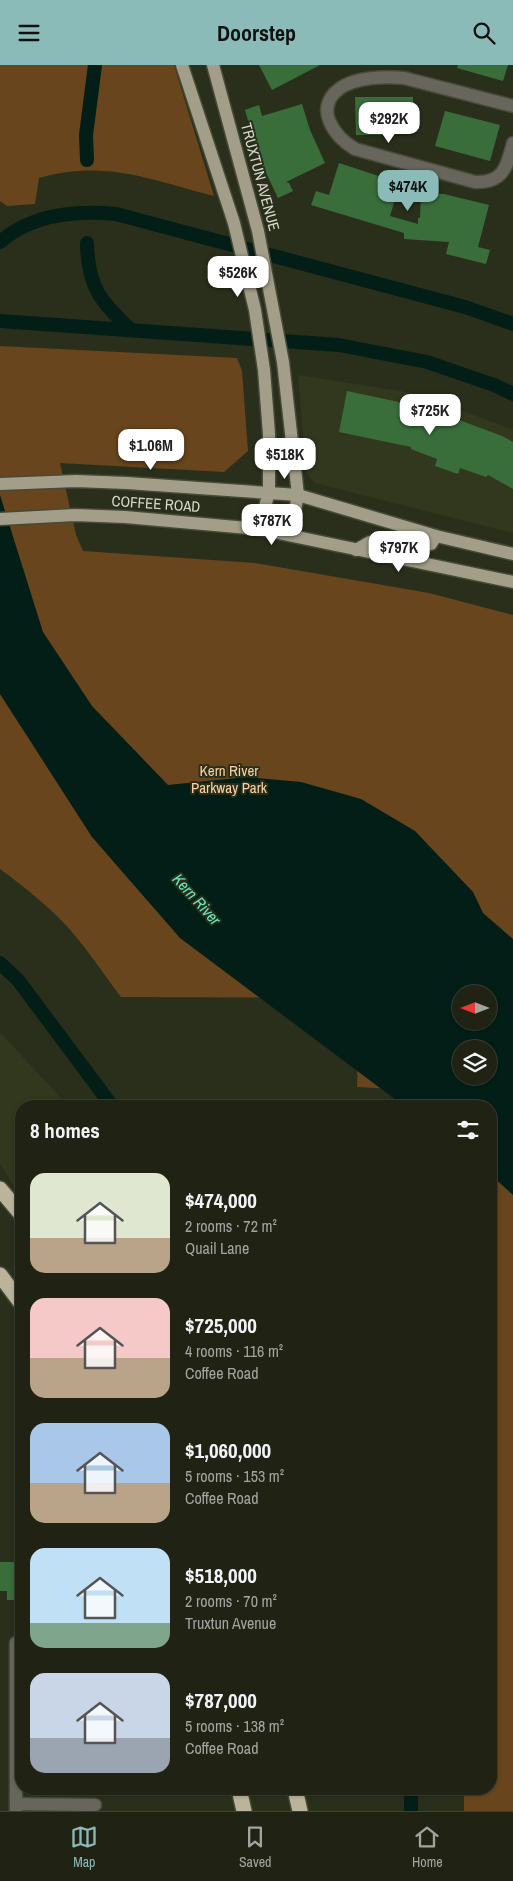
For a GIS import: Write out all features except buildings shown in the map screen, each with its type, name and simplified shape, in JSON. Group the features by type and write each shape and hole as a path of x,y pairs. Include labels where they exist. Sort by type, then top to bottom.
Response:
{"highway":[{"path":"0,1189 15,1207"},
{"path":"0,1275 15,1295"},
{"path":"240,1795 244,1811"},
{"path":"296,1795 300,1811"}],"main road":[{"path":"182,65 234,223 255,310 264,370 268,434 269,492 259,529"},
{"name":"TRUXTUN AVENUE","path":"214,65 258,231 283,362 298,495 290,535"},
{"name":"COFFEE ROAD","path":"0,484 32,482 126,483 298,495 436,536 513,554"},
{"name":"COFFEE ROAD","path":"0,519 76,515 125,517 259,529 513,582"},
{"path":"356,550 370,542 414,548 430,545 436,536"}],"street":[{"path":"513,106 404,78 388,77 371,78 340,88 333,95 329,103 328,113 330,123 335,132 343,142 355,149 475,182 485,182 501,174 507,166 513,143"},
{"path":"16,1795 16,1808 96,1805"}],"shaded area":[{"path":"298,375 419,394 513,430 513,533 315,483 306,472"},
{"path":"0,1032 62,1100 15,1100 15,1188 0,1164"}],"green space":[{"path":"0,65 174,65 214,196 149,178 107,171 85,171 39,178 35,204 7,206 0,201"},
{"name":"Kern River Parkway Park","path":"0,346 237,358 242,371 248,451 224,472 60,463 76,535 83,551 255,563 429,593 513,615 513,1811 464,1811 464,1795 497,1795 497,1100 396,1100 395,1089 357,1087 359,998 121,997 70,930 47,907 0,869"}],"water":[{"name":"Kern River","path":"0,495 43,632 92,706 168,785 247,777 301,782 361,799 415,831 473,892 483,913 513,939 513,1195 497,1180 497,1100 396,1100 180,938 92,837 0,694"}],"waterway":[{"path":"87,160 86,135 95,65"},
{"path":"0,242 26,225 55,216 85,213 116,214 465,307 513,324"},
{"path":"87,243 90,271 98,292 111,310 131,330"},
{"path":"0,321 339,345 427,362 494,385 513,394"},
{"path":"0,963 18,980 108,1100"},
{"path":"411,1795 411,1811"}]}
